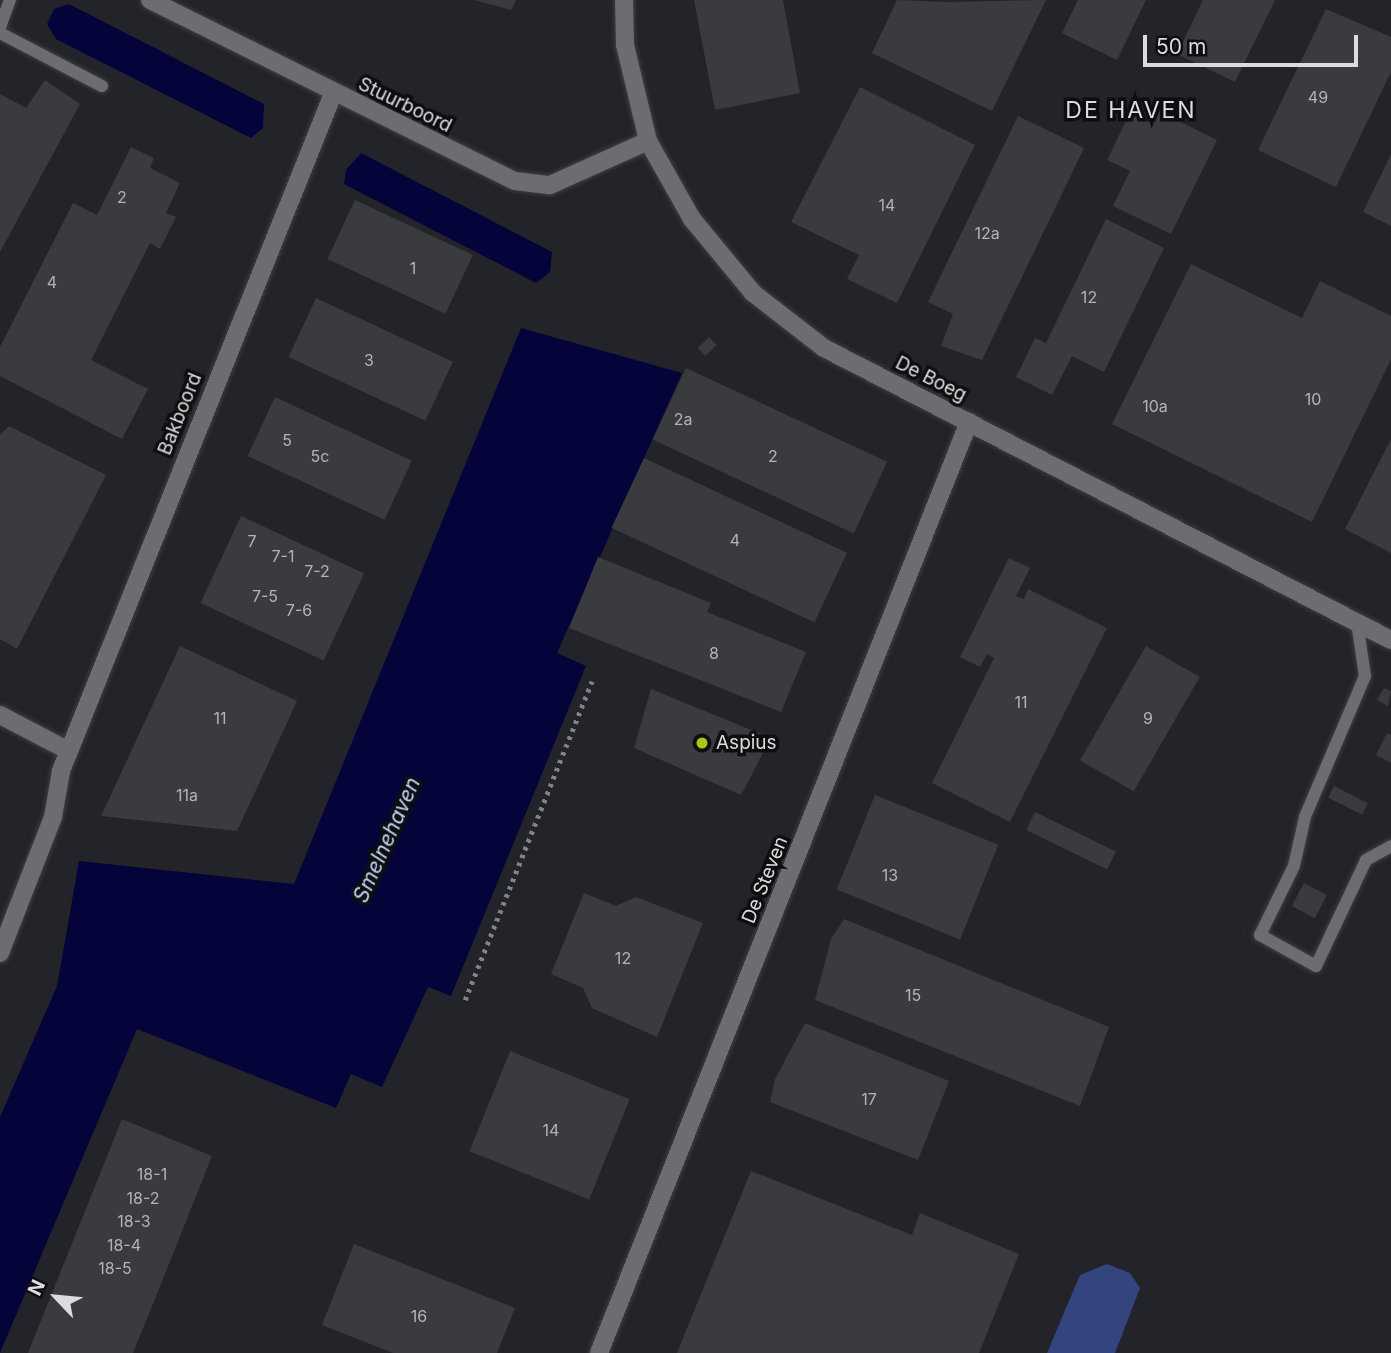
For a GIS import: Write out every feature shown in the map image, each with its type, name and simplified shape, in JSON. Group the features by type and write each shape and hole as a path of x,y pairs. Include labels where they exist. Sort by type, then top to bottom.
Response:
{"street":[{"name":"Stuurboord","path":"150,0 333,94 515,181 550,185 648,141"},
{"name":"De Boeg","path":"624,0 625,45 648,141 692,219 753,293 824,348 1391,640"},
{"name":"Bakboord","path":"0,953 53,817 69,751 333,94"},
{"name":"De Steven","path":"599,1353 969,422"},
{"path":"0,715 69,751"}],"lane":[{"path":"0,27 10,0"},
{"path":"0,33 102,86"},
{"path":"1357,622 1365,676 1305,817 1294,866 1260,935 1316,965 1366,860 1391,846"}],"path":[{"path":"465,1000 592,681"}],"shaded area":[{"path":"1107,1264 1130,1273 1140,1288 1115,1353 1047,1353 1080,1275"}],"water":[{"path":"69,4 264,104 263,128 251,138 56,39 47,24 54,9"},
{"path":"361,153 552,252 550,272 536,283 344,184 346,170"},
{"name":"Smelnehaven","path":"521,328 682,373 557,653 586,666 451,996 428,987 382,1087 351,1074 336,1108 137,1029 0,1353 0,1117 57,986 79,861 294,884"}],"building":[{"path":"475,0 516,0 511,10"},
{"path":"694,0 783,0 800,93 715,110"},
{"path":"897,0 1046,0 992,111 872,53"},
{"path":"1078,0 1146,0 1117,60 1062,33"},
{"path":"1203,0 1275,0 1235,82 1177,54"},
{"path":"1326,9 1391,37 1391,72 1336,187 1258,150"},
{"path":"45,80 80,104 0,252 0,94 26,108"},
{"path":"860,87 975,145 897,303 847,279 859,255 791,222"},
{"path":"1136,100 1217,140 1171,234 1113,206 1130,171 1107,160"},
{"path":"1018,116 1084,148 982,360 941,346 953,314 928,302"},
{"path":"131,147 154,158 150,168 180,183 166,213 176,217 160,249 150,243 91,360 148,389 122,439 0,376 0,347 73,203 97,215"},
{"path":"1391,154 1391,226 1363,212"},
{"path":"355,200 473,255 445,314 328,259"},
{"path":"1106,219 1164,248 1104,372 1072,356 1052,395 1016,377 1035,338 1046,343"},
{"path":"1191,264 1302,318 1320,281 1391,316 1391,359 1312,522 1112,424"},
{"path":"316,298 453,362 425,421 289,357"},
{"path":"709,337 717,345 705,356 698,348"},
{"path":"686,368 887,462 854,533 653,440"},
{"path":"275,397 412,461 384,520 248,456"},
{"path":"9,426 106,475 17,649 0,639 0,435"},
{"path":"1391,439 1391,553 1345,529"},
{"path":"644,458 847,553 814,622 611,528"},
{"path":"241,516 364,573 324,660 200,603"},
{"path":"598,557 711,603 707,612 806,652 781,712 569,628"},
{"path":"1009,558 1030,568 1016,596 1024,599 1028,589 1107,628 1010,822 932,783 994,658 987,654 980,667 960,657"},
{"path":"180,646 297,701 237,831 101,816"},
{"path":"1146,646 1200,677 1134,791 1080,760"},
{"path":"1384,688 1391,691 1388,706 1377,700"},
{"name":"Aspius","path":"651,689 771,738 741,795 634,748"},
{"path":"1387,733 1391,735 1391,763 1376,755"},
{"path":"1334,786 1368,803 1362,815 1328,798"},
{"path":"875,795 998,845 960,939 837,890"},
{"path":"1035,812 1116,851 1107,869 1026,830"},
{"path":"1304,883 1327,895 1315,918 1292,906"},
{"path":"584,893 616,906 636,897 703,923 657,1037 592,1008 583,988 551,974"},
{"path":"844,919 1109,1027 1080,1106 815,1000 831,939"},
{"path":"805,1023 949,1081 918,1160 770,1102 775,1079"},
{"path":"510,1051 630,1099 589,1199 470,1151"},
{"path":"122,1119 212,1156 165,1274 133,1353 28,1353"},
{"path":"751,1171 912,1235 920,1213 1019,1254 979,1353 677,1353"},
{"path":"354,1244 515,1308 497,1353 393,1353 322,1325"}],"place":[{"name":"Aspius","path":"702,743"}],"district":[{"name":"DE HAVEN","path":"1131,110"}]}
